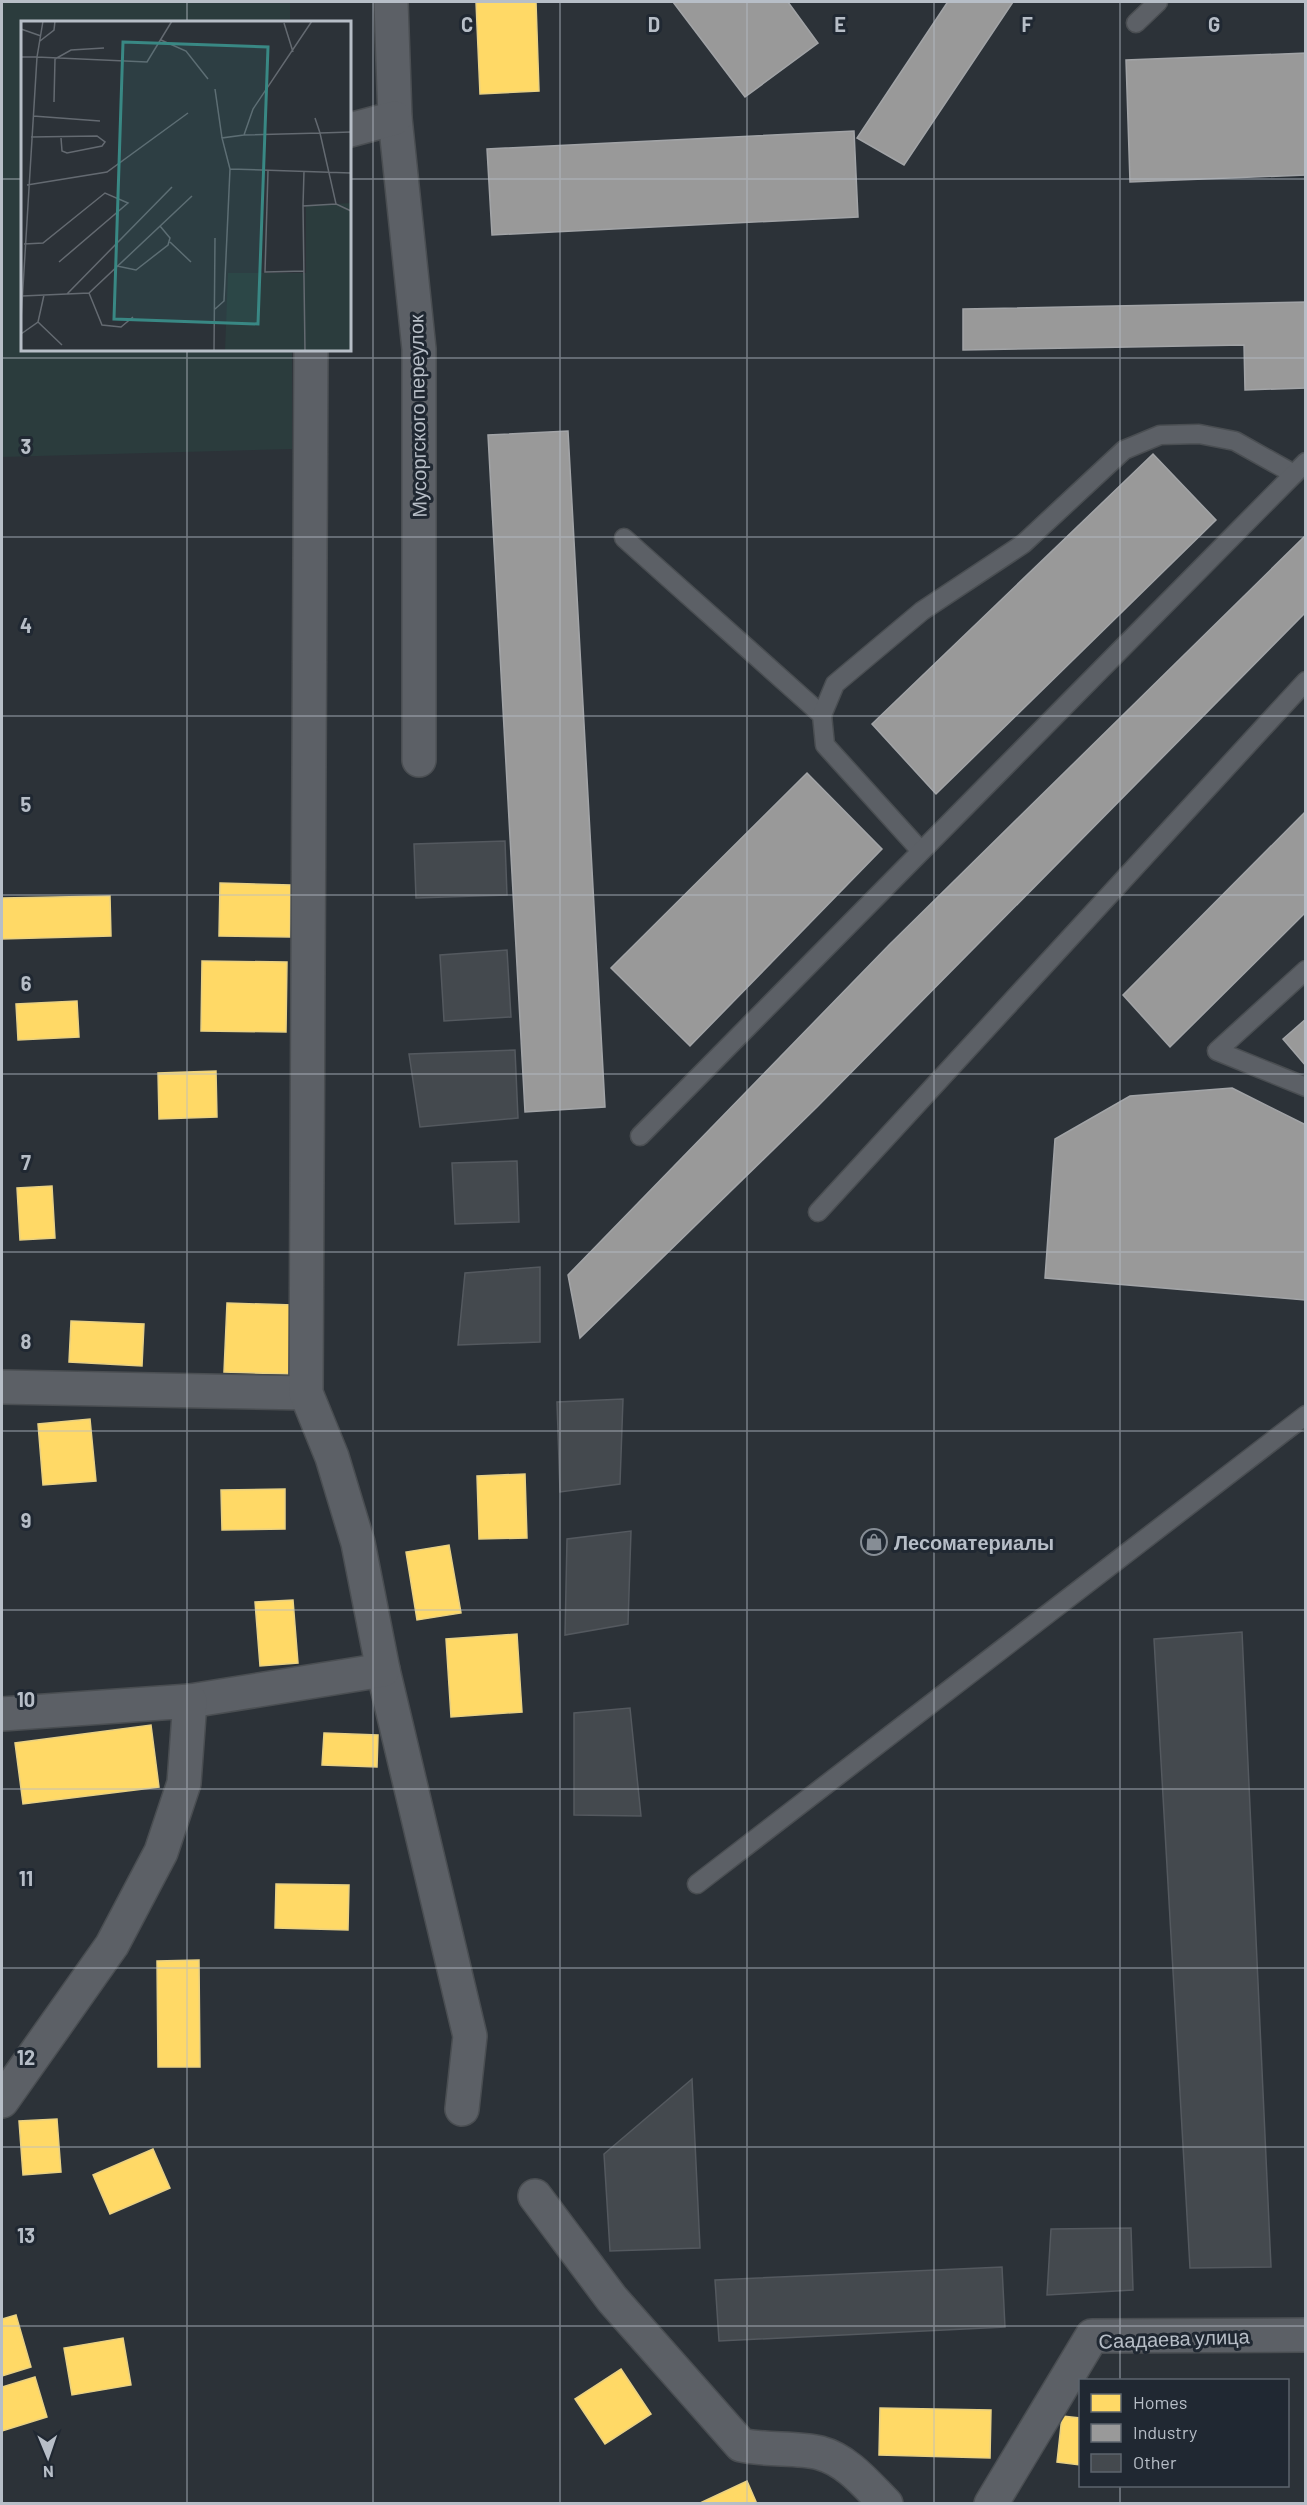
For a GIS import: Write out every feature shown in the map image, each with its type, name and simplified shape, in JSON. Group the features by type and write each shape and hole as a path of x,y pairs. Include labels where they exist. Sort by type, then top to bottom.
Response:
{"street":[{"name":"Мусоргского переулок","path":"391,2 395,118 419,350 419,760"},
{"path":"351,130 395,118"},
{"path":"311,351 306,1393 332,1457 358,1544 382,1670 471,2036 462,2109"},
{"path":"2,1387 306,1393"},
{"path":"2,1714 190,1701 382,1670"},
{"path":"2,2101 112,1945 161,1852 184,1783 190,1701"},
{"path":"535,2196 578,2257 612,2299 741,2445 758,2449 820,2453 840,2462 886,2504"},
{"name":"Саадаева улица","path":"991,2504 1092,2336 1305,2335"}],"lane":[{"path":"1136,23 1158,2"},
{"path":"640,1136 1299,468 1235,441 1199,434 1160,435 1124,450 1023,544 922,611 836,684 822,715 825,744 921,851"},
{"path":"624,538 822,715"},
{"path":"818,1212 1305,681"},
{"path":"1305,970 1217,1051 1305,1087"},
{"path":"697,1884 1305,1415"}],"shaded area":[{"path":"2,2 290,2 290,21 21,21 21,351 292,351 292,449 2,457"}],"building: Homes":[{"path":"476,2 536,2 539,91 480,94"},
{"path":"220,883 291,885 290,937 219,936"},
{"path":"110,896 111,936 2,939 2,898"},
{"path":"202,961 287,962 286,1032 201,1031"},
{"path":"77,1001 79,1037 18,1040 16,1004"},
{"path":"216,1071 217,1117 159,1119 158,1073"},
{"path":"52,1186 55,1238 20,1240 17,1188"},
{"path":"227,1303 293,1305 291,1374 224,1372"},
{"path":"71,1321 144,1324 142,1366 69,1362"},
{"path":"90,1419 96,1481 43,1485 38,1424"},
{"path":"525,1474 527,1538 479,1539 477,1476"},
{"path":"285,1489 285,1529 222,1530 221,1490"},
{"path":"449,1545 461,1613 417,1620 406,1552"},
{"path":"293,1600 298,1663 260,1666 255,1602"},
{"path":"517,1634 522,1712 451,1717 446,1639"},
{"path":"151,1725 159,1787 23,1804 15,1743"},
{"path":"324,1733 378,1735 377,1767 322,1765"},
{"path":"276,1884 349,1885 348,1930 275,1928"},
{"path":"199,1960 200,2067 158,2067 157,1961"},
{"path":"57,2119 61,2172 23,2175 19,2121"},
{"path":"153,2149 170,2188 110,2214 93,2175"},
{"path":"16,2315 31,2367 2,2376 2,2319"},
{"path":"123,2338 131,2385 72,2395 64,2348"},
{"path":"621,2369 651,2414 605,2444 575,2399"},
{"path":"35,2377 47,2417 2,2431 2,2387"},
{"path":"880,2408 991,2410 990,2458 879,2455"},
{"path":"1062,2416 1079,2418 1079,2465 1057,2462"},
{"path":"747,2481 757,2504 698,2504"}],"building: Industry":[{"path":"673,2 788,2 818,43 745,97"},
{"path":"946,2 1013,2 904,165 857,138"},
{"path":"1306,53 1306,175 1130,182 1126,60"},
{"path":"854,131 858,217 492,235 487,149"},
{"path":"1306,302 1306,388 1245,390 1244,345 963,350 963,309"},
{"path":"568,431 605,1107 525,1112 488,435"},
{"path":"1153,454 1216,520 936,794 872,724"},
{"path":"1306,535 1306,612 817,1107 580,1338 568,1275 889,945"},
{"path":"807,773 882,849 690,1046 611,968"},
{"path":"1306,811 1306,912 1170,1047 1123,995"},
{"path":"1306,1019 1306,1066 1283,1039"},
{"path":"1232,1088 1306,1125 1305,1300 1045,1278 1055,1139 1130,1096"}],"building: Other":[{"path":"505,841 507,895 416,898 414,844"},
{"path":"507,950 511,1017 444,1021 440,955"},
{"path":"515,1050 518,1118 420,1127 409,1054"},
{"path":"517,1161 519,1222 455,1224 452,1163"},
{"path":"540,1267 540,1342 458,1345 465,1273"},
{"path":"623,1399 620,1484 560,1492 557,1402"},
{"path":"631,1531 628,1624 565,1635 567,1539"},
{"path":"1242,1632 1271,2267 1190,2268 1154,1639"},
{"path":"630,1708 641,1816 574,1815 574,1713"},
{"path":"692,2079 700,2248 610,2251 604,2154"},
{"path":"1131,2228 1133,2290 1047,2295 1051,2229"},
{"path":"1002,2267 1005,2327 719,2341 715,2280"}],"place":[{"name":"Лесоматериалы","path":"874,1542"}]}
